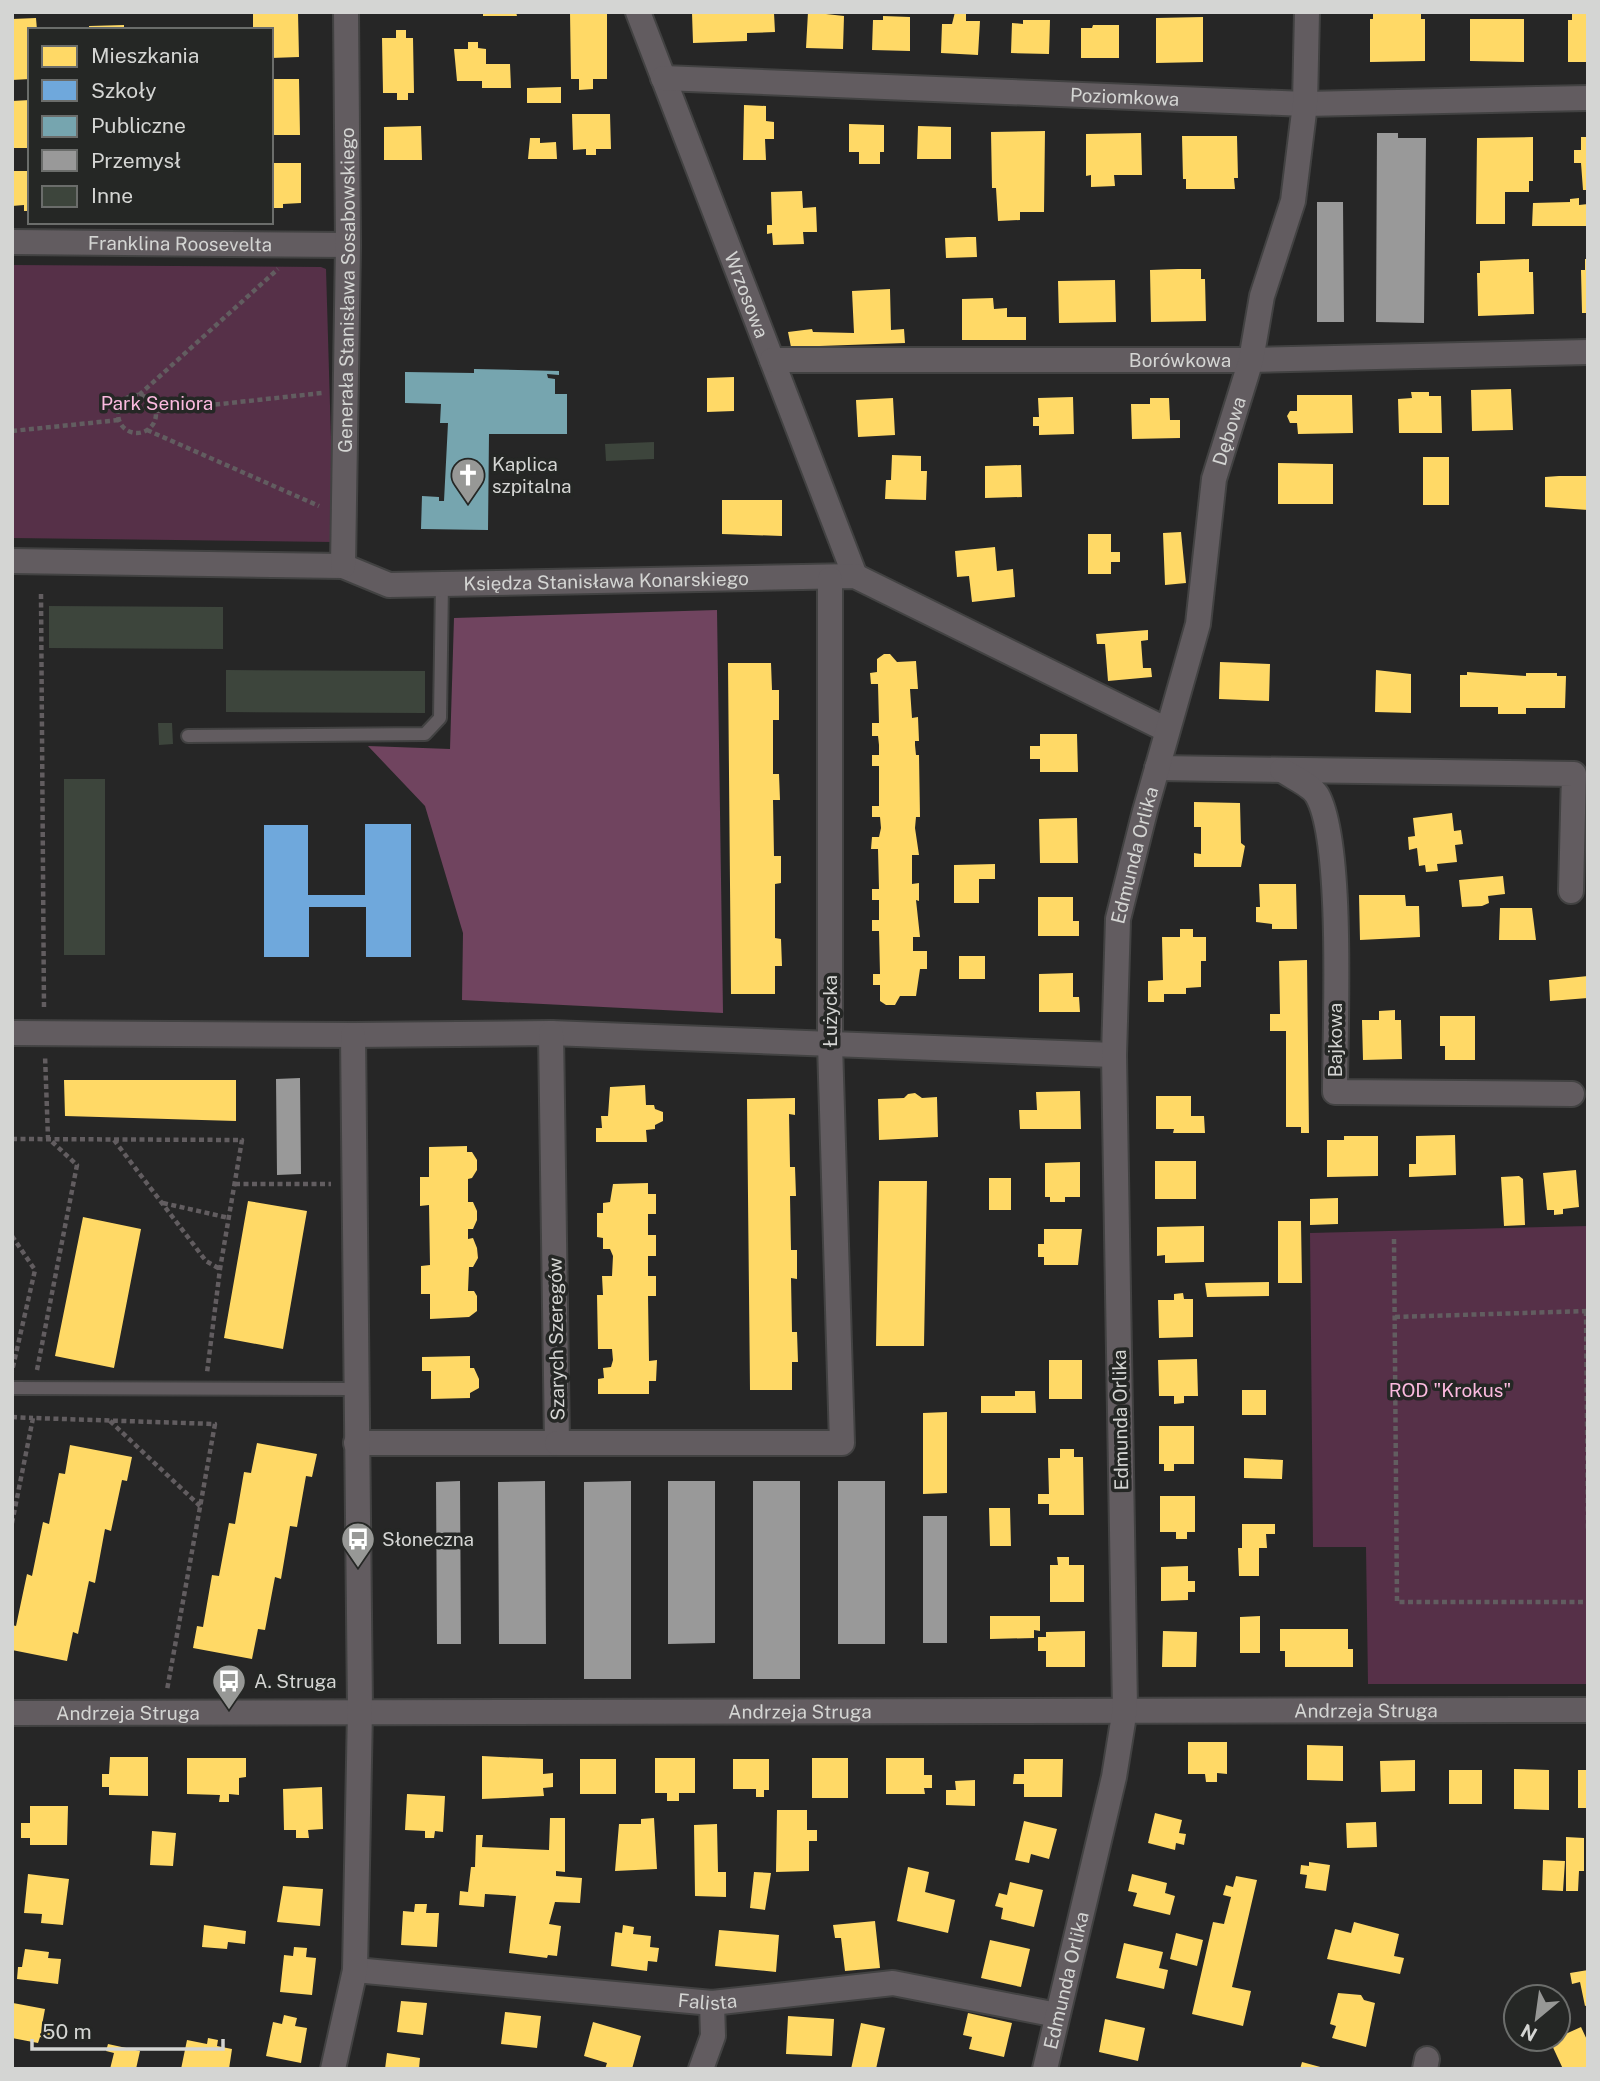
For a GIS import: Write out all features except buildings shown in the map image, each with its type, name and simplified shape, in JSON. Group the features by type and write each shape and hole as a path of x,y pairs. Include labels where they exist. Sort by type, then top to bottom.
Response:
{"street":[{"name":"Generała Stanisława Sosabowskiego","path":"343,566 348,245 346,12"},
{"name":"Wrzosowa","path":"638,12 855,576"},
{"name":"Dębowa","path":"1157,768 1198,624 1214,479 1251,360 1262,296 1293,201 1305,104 1307,12"},
{"name":"Poziomkowa","path":"663,78 1305,104 1588,98"},
{"name":"Franklina Roosevelta","path":"12,242 348,245"},
{"name":"Borówkowa","path":"772,360 1251,360 1588,352"},
{"name":"Księdza Stanisława Konarskiego","path":"12,561 343,566 389,584 830,579 855,576"},
{"path":"855,576 1167,730"},
{"name":"Łużycka","path":"557,1443 842,1443 830,1044 830,579"},
{"path":"1157,768 1573,774 1571,891"},
{"name":"Edmunda Orlika","path":"1045,2069 1114,1777 1125,1709 1114,1055 1118,919 1157,768"},
{"name":"Bajkowa","path":"1282,770 1316,794 1329,832 1334,901 1335,1092 1572,1094"},
{"path":"12,1032 353,1035 551,1033 1114,1055"},
{"name":"Szarych Szeregów","path":"356,1443 557,1443 551,1033"},
{"path":"333,2069 355,1970 360,1710 353,1035"},
{"name":"Andrzeja Struga","path":"12,1713 360,1710 1588,1710"},
{"name":"Falista","path":"355,1970 712,2003 893,1983 1057,2015"},
{"path":"701,2069 713,2036 712,2003"}],"lane":[{"path":"188,736 425,734 440,718 442,583"},
{"path":"12,1388 357,1389"}],"path":[{"path":"119,420 122,402 139,395 282,265"},
{"path":"156,411 332,392"},
{"path":"139,395 150,400 156,411 154,422 147,430"},
{"path":"119,420 131,432 147,430 322,507"},
{"path":"12,431 119,420"},
{"path":"41,594 44,1018"},
{"path":"33,1388 77,1165 48,1138 45,1055"},
{"path":"12,1139 242,1140 220,1269 205,1389"},
{"path":"114,1139 205,1261 220,1269"},
{"path":"234,1184 335,1184"},
{"path":"162,1203 229,1218"},
{"path":"12,1237 36,1270 12,1372"},
{"path":"1394,1240 1397,1602 1588,1602"},
{"path":"1395,1317 1587,1311 1588,1532"},
{"path":"12,1418 215,1424 167,1690"},
{"path":"12,1523 33,1418"},
{"path":"109,1420 200,1506"}],"green space":[{"name":"Park Seniora","path":"12,265 326,269 334,542 12,538"},
{"name":"ROD \"Krokus\"","path":"1588,1226 1588,1684 1368,1684 1366,1547 1313,1547 1310,1233"}],"shaded area":[{"path":"717,610 723,1013 462,1000 463,933 425,806 368,746 450,749 454,618"}],"place":[{"name":"Kaplica szpitalna","path":"468,505"},
{"name":"Słoneczna","path":"358,1569"},
{"name":"A. Struga","path":"229,1711"}]}
